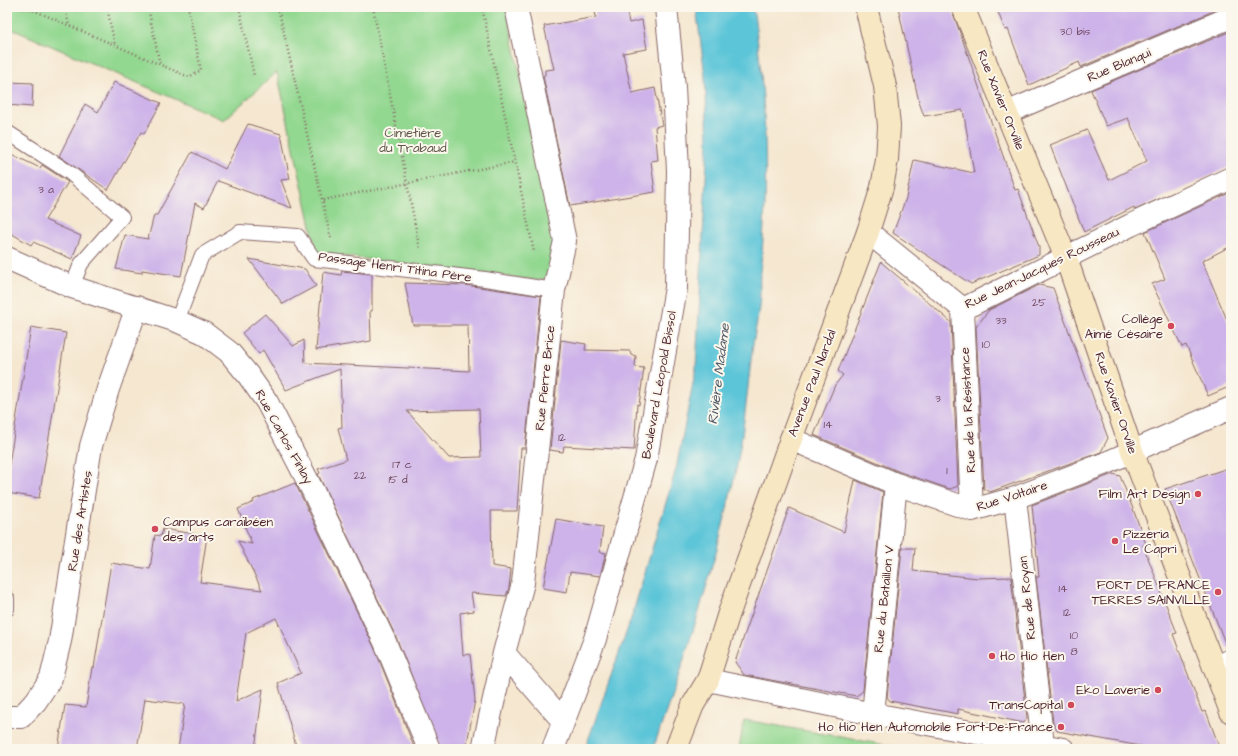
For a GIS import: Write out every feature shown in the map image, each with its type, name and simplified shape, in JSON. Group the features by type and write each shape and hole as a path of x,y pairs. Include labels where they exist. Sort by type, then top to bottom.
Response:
{"main road":[{"name":"Avenue Paul Nardal","path":"676,749 693,705 708,680 728,616 791,439 868,232 884,180 888,160 889,126 884,86 866,7"},
{"name":"Rue Xavier Orville","path":"963,7 1066,258 1132,451 1223,663 1231,712"}],"street":[{"name":"Rue Pierre Brice","path":"483,749 504,653 523,583 554,290 565,241 516,7"},
{"name":"Boulevard Léopold Bissol","path":"553,749 595,639 646,459 676,288 678,171 674,87 666,7"},
{"name":"Rue Blanqui","path":"1006,113 1231,17"},
{"name":"Rue Jean-Jacques Rousseau","path":"868,232 963,309 1231,178"},
{"name":"Rue Carlos Finlay","path":"7,258 72,287 177,321 204,333 229,352 248,375 267,402 313,491 385,642 429,749"},
{"name":"Rue des Artistes","path":"7,717 21,717 36,701 51,678 64,618 91,446 108,389 137,307"},
{"name":"Rue de la Résistance","path":"963,309 972,510"},
{"name":"Rue Voltaire","path":"791,439 896,484 972,510 1015,498 1106,463 1231,408"},
{"name":"Rue du Bataillon V","path":"873,714 896,484"},
{"name":"Rue de Royan","path":"1015,498 1053,747"},
{"path":"504,653 563,721"},
{"path":"708,680 873,714 1053,747"}],"lane":[{"path":"7,132 70,173 122,217 81,264 72,287"},
{"name":"Passage Henri Titina Père","path":"177,321 202,255 240,232 298,236 314,259 485,279 554,290"},
{"path":"7,598 7,609"}],"path":[{"path":"26,7 189,77 201,70 188,7"},
{"path":"65,7 68,26"},
{"path":"107,7 115,46"},
{"path":"148,7 160,65"},
{"path":"239,7 254,76"},
{"path":"278,7 331,239"},
{"path":"373,7 424,272"},
{"path":"482,7 534,252"},
{"path":"323,200 514,162"}],"green space":[{"name":"Cimetière du Trabaud","path":"7,7 506,7 555,243 550,272 542,281 317,253 277,72 224,120 7,27"},
{"path":"745,720 908,749 739,749"}],"water":[{"name":"Rivière Madame","path":"696,7 753,7 761,73 764,106 766,173 765,206 760,276 760,303 753,344 743,431 737,466 725,517 707,584 687,651 653,749 585,749 631,619 676,469 696,368 708,140 705,76"}],"building":[{"path":"594,7 626,7 629,23 642,20 647,49 623,53 632,93 655,88 662,125 655,127 658,160 651,161 655,192 570,206 543,76 545,75 545,70 554,69 544,26 596,17"},
{"path":"898,7 951,7 1015,190 1018,189 1039,247 1039,255 971,284 893,233 906,198 914,160 974,173 963,110 924,116 919,102"},
{"path":"996,7 1223,7 1081,67 1079,62 1029,85 1008,29 1005,30"},
{"path":"1231,31 1231,166 1135,210 1134,207 1084,232 1050,145 1087,130 1109,180 1147,161 1128,118 1106,126 1091,90"},
{"path":"7,82 33,83 32,107 7,105"},
{"path":"114,82 161,103 144,134 141,132 108,190 59,156 85,104 98,112"},
{"path":"248,124 281,134 290,179 281,180 292,208 218,181 204,208 195,203 181,276 142,270 142,273 116,269 125,235 148,239 154,215 157,215 192,152 225,169"},
{"path":"7,152 40,168 42,165 68,182 45,220 81,236 72,259 33,242 31,245 7,231"},
{"path":"1231,192 1231,246 1202,261 1231,329 1231,386 1208,396 1186,345 1182,347 1152,284 1165,279 1145,232"},
{"path":"249,259 305,269 316,286 283,304"},
{"path":"881,262 951,322 958,486 950,489 900,472 814,435 835,385 843,375 838,371"},
{"path":"342,271 372,274 372,311 370,311 371,341 316,350 323,272 341,275"},
{"path":"405,283 465,285 541,296 525,448 521,448 517,511 491,511 492,566 511,569 509,588 506,596 471,593 474,611 460,613 463,655 470,654 475,700 466,749 441,749 396,637 318,474 320,473 318,469 346,460 338,428 342,427 340,369 286,390 263,350 259,354 242,333 265,314 293,346 304,340 305,363 469,371 468,325 413,325","holes":["479,409 481,457 449,458 407,411"]},
{"path":"1039,285 1053,288 1108,438 1101,452 990,492 984,489 976,327 989,310"},
{"path":"31,327 66,333 39,498 7,493 7,477"},
{"path":"561,340 586,344 585,350 630,351 631,355 636,356 635,367 644,368 639,405 637,404 634,450 564,446 563,452 550,450"},
{"path":"1231,467 1231,648 1227,648 1165,489"},
{"path":"1113,474 1120,476 1130,501 1146,544 1143,545 1177,633 1173,634 1202,712 1206,711 1220,749 1157,749 1057,731 1053,723 1036,577 1039,577 1032,505"},
{"path":"855,480 883,492 863,691 856,696 744,675 735,662 789,508 844,532"},
{"path":"295,483 374,647 415,749 297,749 278,683 301,673 276,618 246,633 236,701 263,689 255,749 178,749 185,704 145,699 137,749 58,749 65,705 86,707 92,667 94,668 111,563 150,569 155,535 161,536 163,529 207,536 200,582 262,590 238,541 252,544 238,509 254,502 253,500"},
{"path":"556,519 603,527 600,552 606,553 600,576 570,572 567,592 543,588"},
{"path":"902,548 915,548 913,571 978,578 1011,577 1027,718 1024,723 958,709 958,714 890,701 887,697"}],"place":[{"name":"Collège Aimé Césaire","path":"1171,326"},
{"name":"Film Art Design","path":"1198,494"},
{"name":"Campus caraïbéen des arts","path":"155,529"},
{"name":"Pizzeria Le Capri","path":"1115,541"},
{"name":"FORT DE FRANCE TERRES SAINVILLE","path":"1218,592"},
{"name":"Ho Hio Hen","path":"992,656"},
{"name":"Eko Laverie","path":"1158,690"},
{"name":"TransCapital","path":"1071,705"},
{"name":"Ho Hio Hen Automobile Fort-De-France","path":"1061,727"}]}
